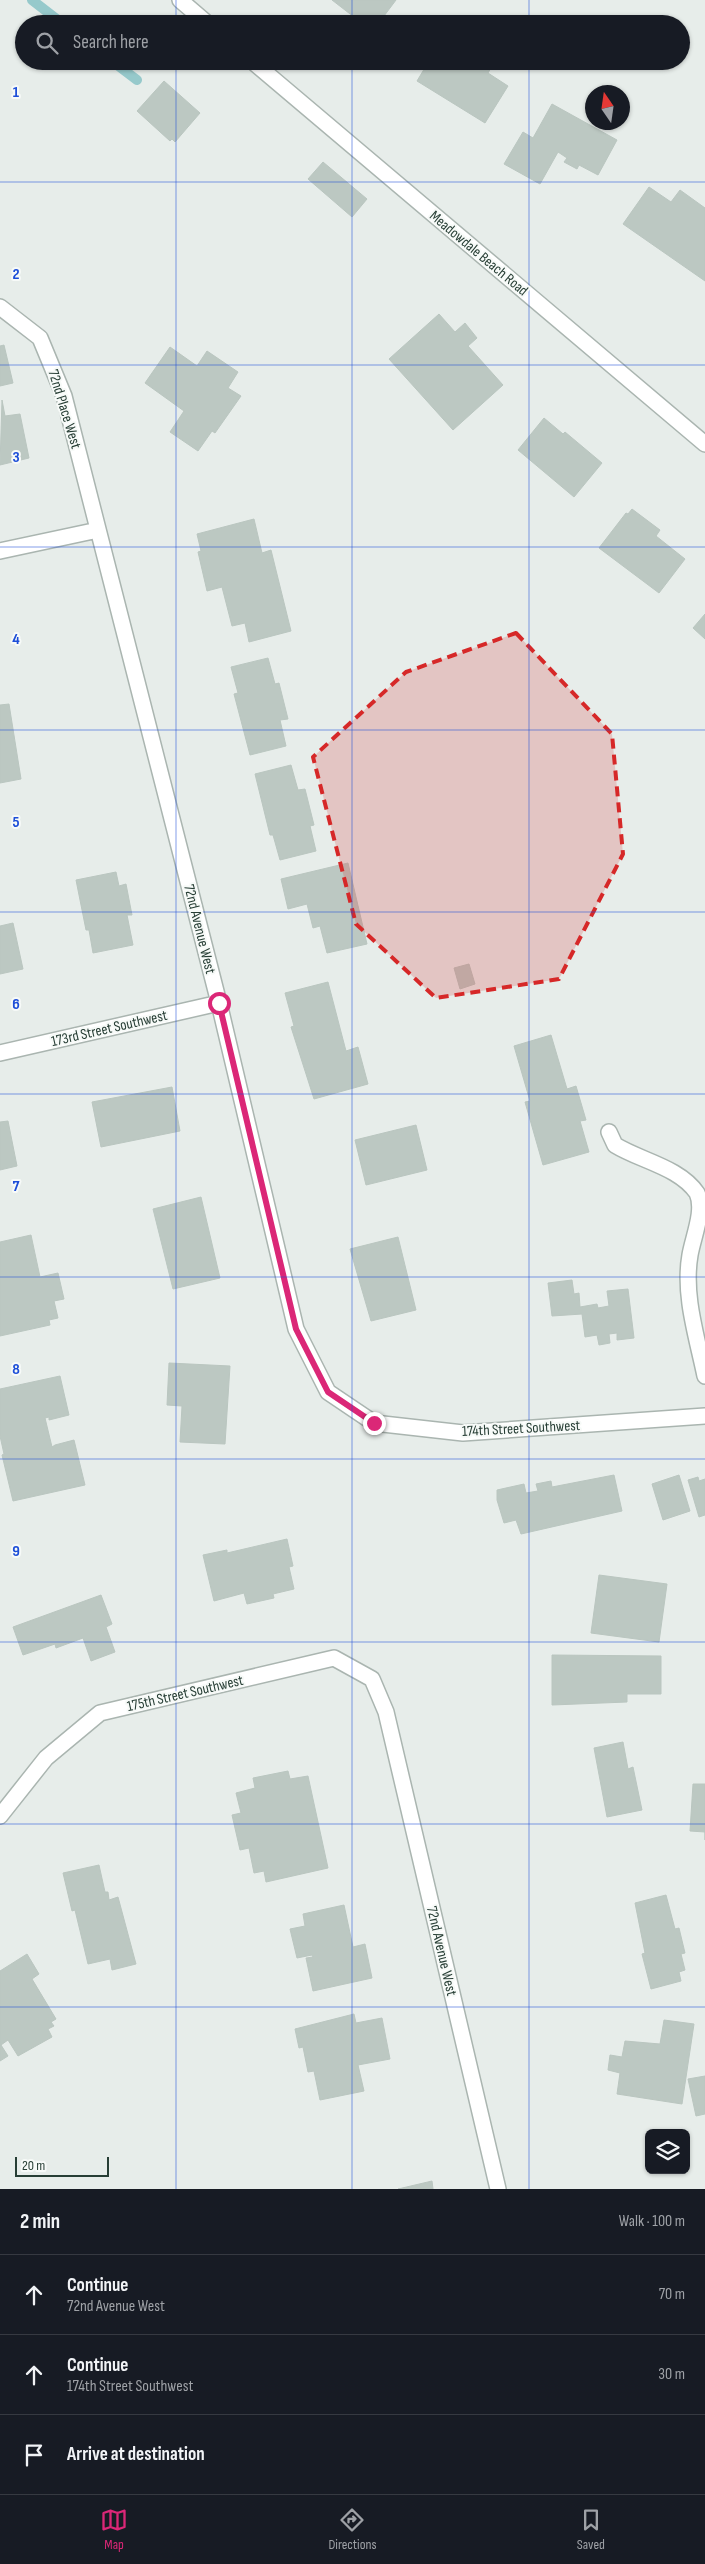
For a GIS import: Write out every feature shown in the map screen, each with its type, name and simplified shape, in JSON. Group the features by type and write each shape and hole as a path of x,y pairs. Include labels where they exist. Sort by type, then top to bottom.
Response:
{"street":[{"path":"182,0 198,15"},
{"name":"Meadowdale Beach Road","path":"263,70 705,444"},
{"name":"72nd Place West","path":"0,307 40,338 64,396 98,530"},
{"path":"0,550 98,530"},
{"name":"72nd Avenue West","path":"98,530 219,1003 296,1329"},
{"name":"173rd Street Southwest","path":"0,1053 219,1003"},
{"path":"609,1132 615,1145 671,1170 697,1192 702,1203 690,1255 687,1283 705,1376"},
{"name":"174th Street Southwest","path":"296,1329 328,1392 374,1423 463,1433 705,1416"},
{"name":"175th Street Southwest","path":"0,1816 46,1758 100,1713 334,1658 372,1679 386,1712"},
{"name":"72nd Avenue West","path":"386,1712 498,2189"}],"highlighted area":[{"path":"516,633 612,734 623,854 559,979 436,998 356,924 313,757 406,672"}],"building":[{"path":"332,0 396,0 385,15 351,15"},
{"path":"424,70 490,70 488,73 508,86 485,123 417,81"},
{"path":"164,81 200,113 175,142 172,139 170,141 137,111"},
{"path":"552,104 585,122 585,130 599,130 617,140 598,175 579,165 577,169 564,162 567,158 558,152 540,184 504,164 523,132 533,138"},
{"path":"323,162 367,199 352,217 308,179"},
{"path":"649,187 671,202 680,190 705,208 705,281 623,224"},
{"path":"439,314 455,332 465,323 477,338 468,346 503,385 453,430 389,359"},
{"path":"4,345 13,383 0,386 0,346"},
{"path":"170,347 197,366 207,351 238,372 228,388 241,396 215,433 212,431 198,451 170,432 184,411 145,383"},
{"path":"2,400 5,416 20,414 29,458 0,465"},
{"path":"544,418 563,434 565,432 602,463 574,497 518,450"},
{"path":"632,509 660,530 656,536 685,559 659,593 599,548 626,513 628,514"},
{"path":"254,519 262,553 271,550 291,631 249,642 245,623 232,626 222,587 207,591 198,552 201,551 197,534"},
{"path":"705,614 705,639 693,628"},
{"path":"268,658 275,684 279,683 288,719 280,720 286,746 250,755 234,694 238,693 231,667"},
{"path":"9,704 21,779 0,783 0,705"},
{"path":"291,765 298,790 305,789 314,825 310,826 316,851 280,860 273,835 270,835 255,774"},
{"path":"348,863 367,944 327,953 320,926 313,928 307,904 288,909 281,879"},
{"path":"116,872 119,886 126,884 132,915 127,915 133,945 93,953 89,930 86,930 76,880"},
{"path":"13,923 23,969 0,974 0,926"},
{"path":"469,964 475,984 460,989 454,968"},
{"path":"328,982 346,1051 358,1047 368,1084 314,1099 291,1027 294,1026 285,993"},
{"path":"551,1035 567,1089 576,1086 586,1120 580,1121 589,1152 543,1165 525,1102 530,1101 514,1046"},
{"path":"172,1087 180,1131 101,1147 92,1102"},
{"path":"8,1121 17,1166 0,1170 0,1122"},
{"path":"416,1125 427,1170 366,1185 355,1140"},
{"path":"201,1197 220,1278 173,1289 153,1209"},
{"path":"31,1235 40,1277 58,1273 64,1299 54,1301 58,1318 49,1320 50,1325 0,1336 0,1242"},
{"path":"398,1237 416,1310 371,1321 350,1249"},
{"path":"572,1280 574,1294 579,1293 580,1307 597,1304 598,1308 609,1306 607,1291 628,1289 634,1338 617,1340 617,1333 609,1334 610,1343 599,1345 597,1335 585,1337 582,1314 552,1316 548,1283"},
{"path":"169,1363 230,1366 225,1444 180,1442 182,1406 167,1405"},
{"path":"60,1376 69,1415 49,1420 49,1417 45,1418 52,1447 74,1440 85,1485 13,1501 2,1455 4,1454 0,1436 0,1389"},
{"path":"614,1475 622,1511 521,1534 516,1520 504,1523 497,1500 497,1490 524,1484 526,1493 538,1491 536,1484 551,1481 552,1487"},
{"path":"679,1475 690,1511 663,1520 652,1484"},
{"path":"698,1477 699,1481 705,1479 705,1515 699,1517 688,1480"},
{"path":"287,1539 293,1566 289,1567 294,1589 273,1594 274,1598 247,1604 244,1593 214,1601 203,1555 227,1550 227,1553"},
{"path":"599,1575 667,1584 659,1642 591,1633"},
{"path":"101,1595 112,1624 106,1627 115,1652 91,1661 83,1638 56,1648 55,1644 23,1655 13,1627"},
{"path":"552,1655 661,1656 661,1694 627,1694 627,1702 552,1705"},
{"path":"623,1742 628,1769 633,1767 642,1810 607,1817 594,1748"},
{"path":"288,1771 290,1779 308,1776 328,1868 266,1882 264,1871 254,1873 249,1848 240,1850 232,1815 241,1813 236,1793 255,1788 253,1778"},
{"path":"693,1784 705,1784 705,1832 690,1831"},
{"path":"99,1865 105,1892 108,1892 109,1900 118,1897 136,1964 112,1970 110,1959 88,1964 75,1910 72,1911 63,1873"},
{"path":"666,1895 675,1929 679,1928 685,1953 681,1954 685,1970 679,1972 681,1981 651,1989 642,1954 645,1953 635,1903"},
{"path":"344,1905 353,1947 365,1944 372,1978 313,1991 306,1958 313,1957 312,1955 297,1958 290,1929 305,1926 303,1914"},
{"path":"27,1954 39,1974 32,1979 56,2019 51,2022 54,2026 48,2029 52,2037 18,2056 8,2040 1,2045 8,2056 0,2061 0,1971"},
{"path":"354,2014 356,2023 382,2018 390,2059 358,2065 364,2091 320,2100 314,2071 308,2072 303,2047 299,2048 295,2029"},
{"path":"664,2020 694,2024 682,2104 617,2094 620,2073 608,2070 610,2055 622,2057 625,2041 660,2044"},
{"path":"705,2076 705,2114 696,2116 688,2079"},
{"path":"432,2181 433,2189 398,2189"}],"waterway":[{"path":"32,0 51,15"},
{"path":"124,70 137,80"}],"route":[{"path":"219,1003 296,1329 328,1392 374,1423"}]}
